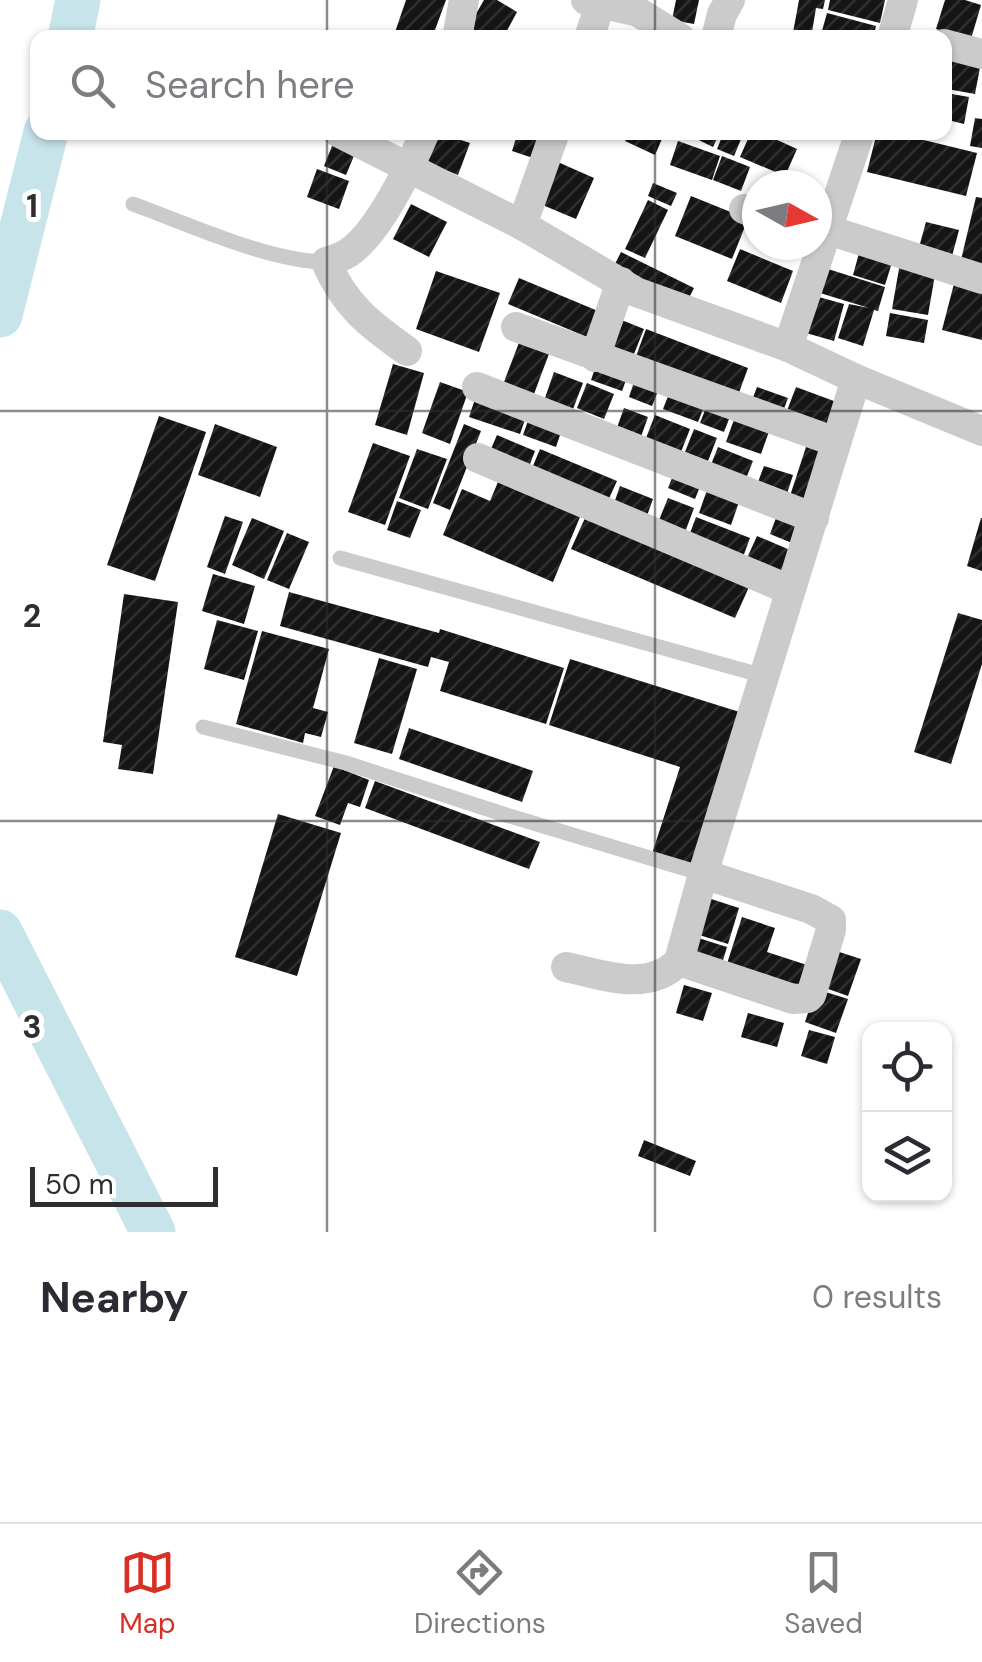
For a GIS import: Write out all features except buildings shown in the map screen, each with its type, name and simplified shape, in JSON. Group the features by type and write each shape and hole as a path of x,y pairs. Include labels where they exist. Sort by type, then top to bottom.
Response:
{"street":[{"path":"458,30 464,0"},
{"path":"718,30 730,0"},
{"path":"902,0 902,30"},
{"path":"590,30 594,1 639,6 670,30"},
{"path":"952,46 982,54"},
{"path":"354,140 522,224 636,292 788,347 982,431"},
{"path":"407,351 372,326 348,302 326,262 359,244 385,210 422,140"},
{"path":"522,224 552,140"},
{"path":"832,211 857,140"},
{"path":"832,238 982,279"},
{"path":"788,347 815,260"},
{"path":"595,357 621,282"},
{"path":"516,327 836,442"},
{"path":"566,967 642,980 663,974 679,961 856,379"},
{"path":"477,388 814,518"},
{"path":"478,458 790,590"},
{"path":"679,961 798,1000 811,995 832,930 831,920 811,909 703,874"}],"lane":[{"path":"134,204 272,253 326,262"},
{"path":"340,558 764,676"},
{"path":"203,727 346,762 703,874"}],"waterway":[{"path":"72,30 78,0"},
{"path":"0,315 44,140"},
{"path":"0,932 153,1232"}]}
